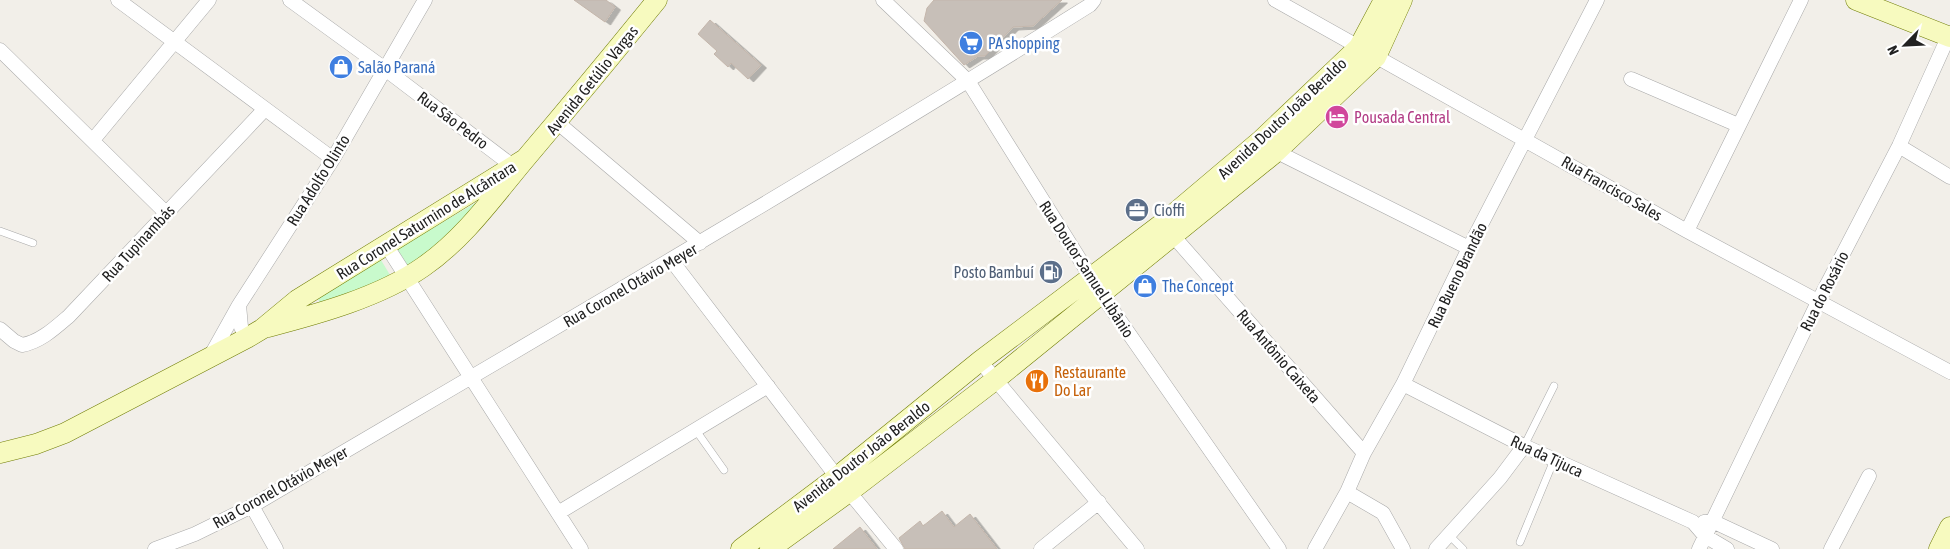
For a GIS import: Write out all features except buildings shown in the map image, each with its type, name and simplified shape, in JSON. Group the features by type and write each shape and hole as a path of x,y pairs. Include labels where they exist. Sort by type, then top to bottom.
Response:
{"street":[{"path":"118,0 332,159"},
{"path":"93,140 209,0"},
{"name":"Rua São Pedro","path":"290,0 519,165"},
{"name":"Rua Adolfo Olinto","path":"209,358 239,306 332,159 425,0"},
{"name":"Avenida Getúlio Vargas","path":"519,165 558,123 657,0"},
{"name":"Rua Doutor Samuel Libânio","path":"883,0 968,81 1096,287 1279,549"},
{"name":"Rua Coronel Otávio Meyer","path":"155,549 195,534 252,506 471,378 700,244 968,81 1090,5 1094,0"},
{"name":"Rua Francisco Sales","path":"1275,0 1687,231 1819,300 1950,372"},
{"name":"Avenida Doutor João Beraldo","path":"1367,52 1384,0"},
{"name":"Avenida Doutor João Beraldo","path":"741,549 843,484 995,380 1096,287 1268,147 1367,52 1402,0"},
{"name":"Rua Bueno Brandão","path":"1315,549 1347,492 1364,453 1404,384 1469,248 1527,140 1597,0"},
{"path":"1687,231 1801,0"},
{"path":"1856,0 1949,36"},
{"name":"Rua do Rosário","path":"1699,549 1819,300 1899,146 1949,36"},
{"path":"0,50 166,213"},
{"path":"1631,79 1738,126"},
{"name":"Rua Tupinambás","path":"0,329 14,342 22,345 38,339 55,328 264,109"},
{"path":"558,123 700,244"},
{"path":"1899,146 1950,177"},
{"path":"1268,147 1469,248"},
{"name":"Rua Coronel Saturnino de Alcântara","path":"0,453 36,444 65,433 255,333 297,300 519,165"},
{"name":"Rua Coronel Saturnino de Alcântara","path":"255,333 331,308 406,278 439,255 471,224 519,165"},
{"name":"Rua Antônio Caixeta","path":"1168,230 1364,453"},
{"path":"386,245 581,549"},
{"path":"672,260 843,484 896,549"},
{"name":"Avenida Doutor João Beraldo","path":"770,549 980,361 1096,287"},
{"path":"239,306 242,327 255,333"},
{"path":"980,361 1137,549"},
{"name":"Rua da Tijuca","path":"1404,384 1524,446 1693,522 1705,536 1727,549"},
{"path":"558,513 768,386"},
{"path":"1436,549 1500,478 1524,446"},
{"path":"1830,549 1869,476"},
{"path":"1347,492 1383,513 1404,549"},
{"path":"1041,549 1099,502"},
{"path":"252,506 276,549"},
{"name":"Rua da Tijuca","path":"1693,522 1712,521 1772,549"},
{"path":"1939,549 1950,526"}],"lane":[{"path":"0,231 33,243"},
{"path":"1524,446 1554,386"},
{"path":"695,430 724,470"},
{"path":"1520,542 1554,460"},
{"path":"1449,535 1463,549"}],"green space":[{"path":"477,202 479,206 410,270 397,249"},
{"path":"381,260 393,280 321,305 316,295"}],"place":[{"name":"PA shopping","path":"971,43"},
{"name":"Salão Paraná","path":"341,67"},
{"name":"Pousada Central","path":"1337,117"},
{"name":"Cioffi","path":"1137,210"},
{"name":"Posto Bambuí","path":"1051,272"},
{"name":"The Concept","path":"1145,286"},
{"name":"Restaurante Do Lar","path":"1037,381"}]}
